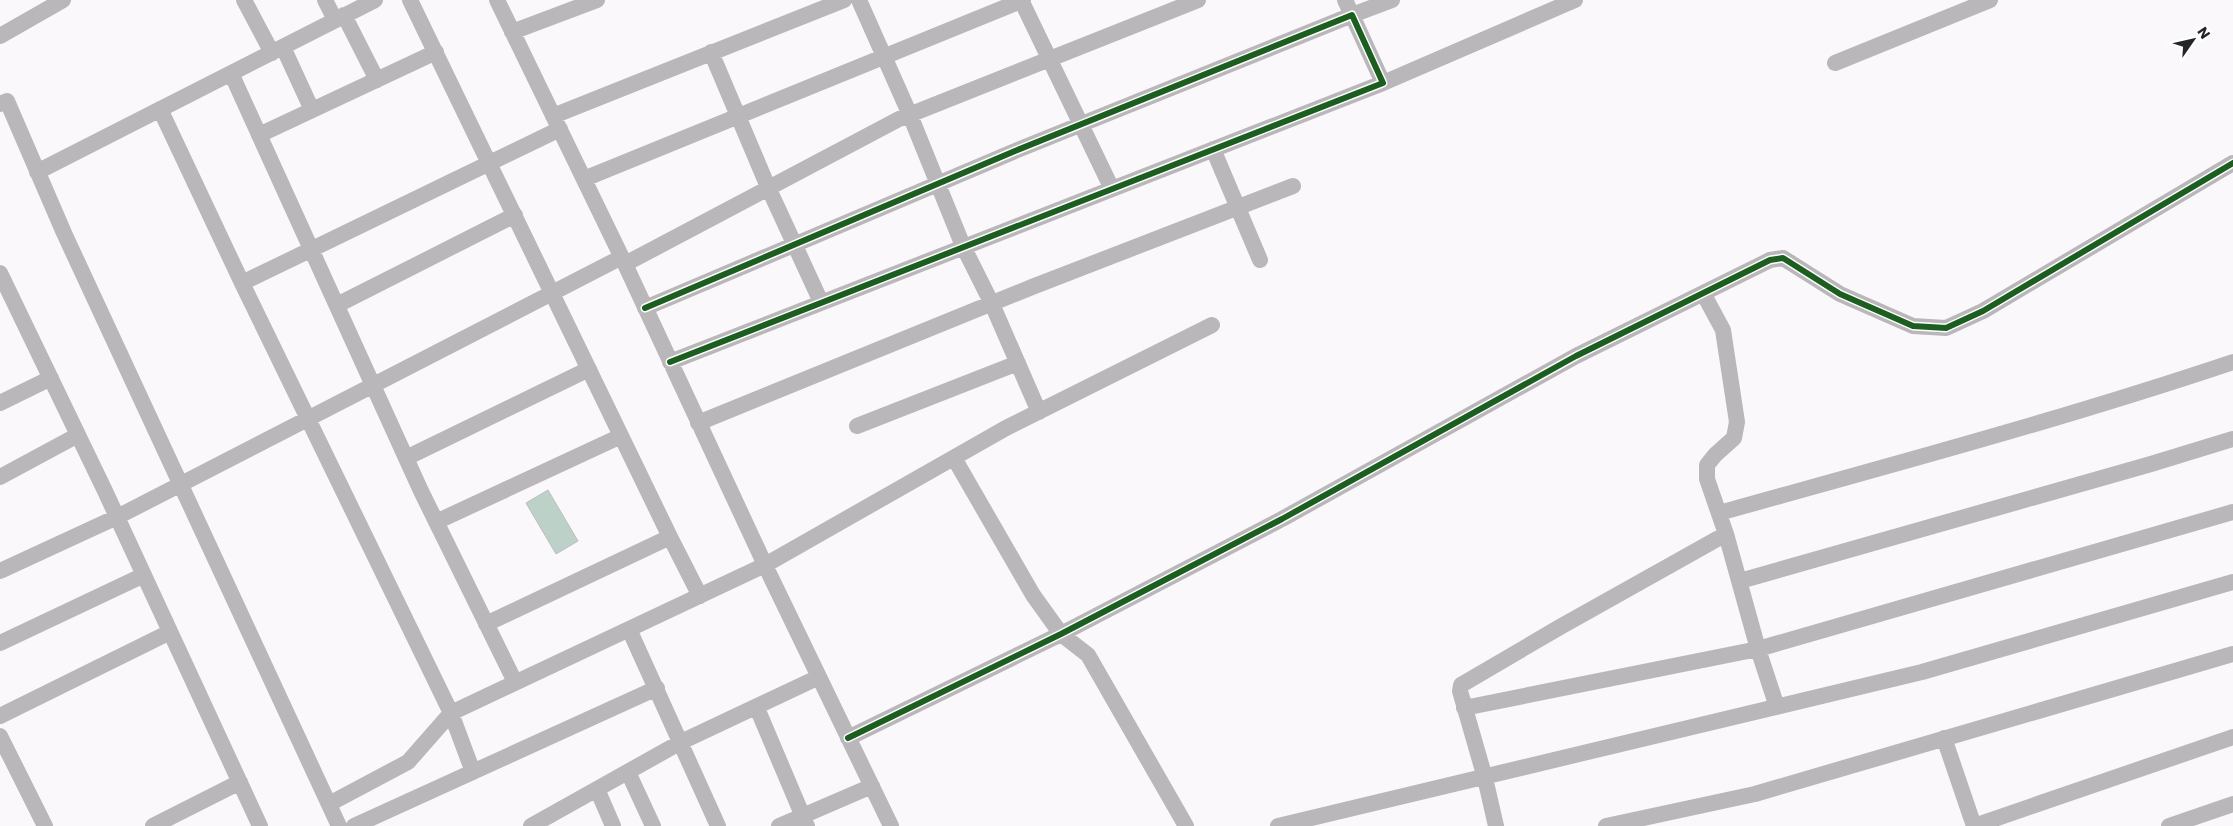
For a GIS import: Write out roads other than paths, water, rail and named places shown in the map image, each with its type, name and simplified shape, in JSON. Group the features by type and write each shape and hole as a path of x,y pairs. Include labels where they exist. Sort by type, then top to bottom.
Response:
{"street":[{"path":"0,36 63,0"},
{"path":"244,0 277,50 312,110"},
{"path":"324,0 340,18 377,80"},
{"path":"37,172 375,0"},
{"path":"410,0 700,596"},
{"path":"497,0 623,260 765,565 891,826"},
{"path":"512,32 597,0"},
{"path":"242,283 490,163 557,122 710,52 844,0"},
{"path":"859,0 910,115 963,246 992,304 1038,412"},
{"path":"584,179 1022,0 1112,189"},
{"path":"0,571 117,517 552,292 623,260 910,115 1198,0"},
{"path":"1345,0 1383,83"},
{"path":"645,308 1081,124 1392,0"},
{"path":"670,362 1383,83 1575,0"},
{"path":"1835,62 1990,0"},
{"path":"259,135 436,52"},
{"path":"710,52 768,187 821,302"},
{"path":"231,73 406,458 515,682"},
{"path":"0,104 7,101 37,172 339,826"},
{"path":"160,109 242,283 451,713 473,772"},
{"path":"1213,149 1260,260"},
{"path":"848,738 1061,634 1282,519 1576,356 1770,260 1783,258 1840,294 1913,326 1946,328 1983,311 2233,163"},
{"path":"698,423 992,304 1292,186"},
{"path":"337,305 515,215"},
{"path":"0,273 117,517 260,826"},
{"path":"1703,293 1724,330 1737,422 1734,438 1715,454 1707,465 1707,479 1726,534 1758,648 1777,707"},
{"path":"329,804 408,762 451,713 765,565 1038,412 1212,325"},
{"path":"1719,513 2014,431 2233,362"},
{"path":"857,426 1018,363"},
{"path":"406,458 589,369"},
{"path":"0,403 51,378"},
{"path":"0,477 78,435"},
{"path":"436,522 621,436"},
{"path":"1740,581 2152,464 2233,439"},
{"path":"954,458 1032,595 1061,634 1088,655 1186,826"},
{"path":"1464,708 1758,648 2233,512"},
{"path":"1496,826 1485,778 1460,692 1461,685 1726,534"},
{"path":"486,624 670,537"},
{"path":"0,643 144,575"},
{"path":"1278,826 1922,672 2233,582"},
{"path":"629,629 718,826"},
{"path":"0,716 170,632"},
{"path":"1606,826 1755,794 2233,654"},
{"path":"531,826 681,742 757,708 819,677"},
{"path":"354,826 657,688"},
{"path":"757,708 805,821"},
{"path":"0,736 45,826"},
{"path":"1944,738 1974,826 2233,737"},
{"path":"628,772 653,826"},
{"path":"153,826 240,782"},
{"path":"779,826 805,821 872,786"},
{"path":"597,789 613,826"},
{"path":"2169,826 2233,804"}]}
